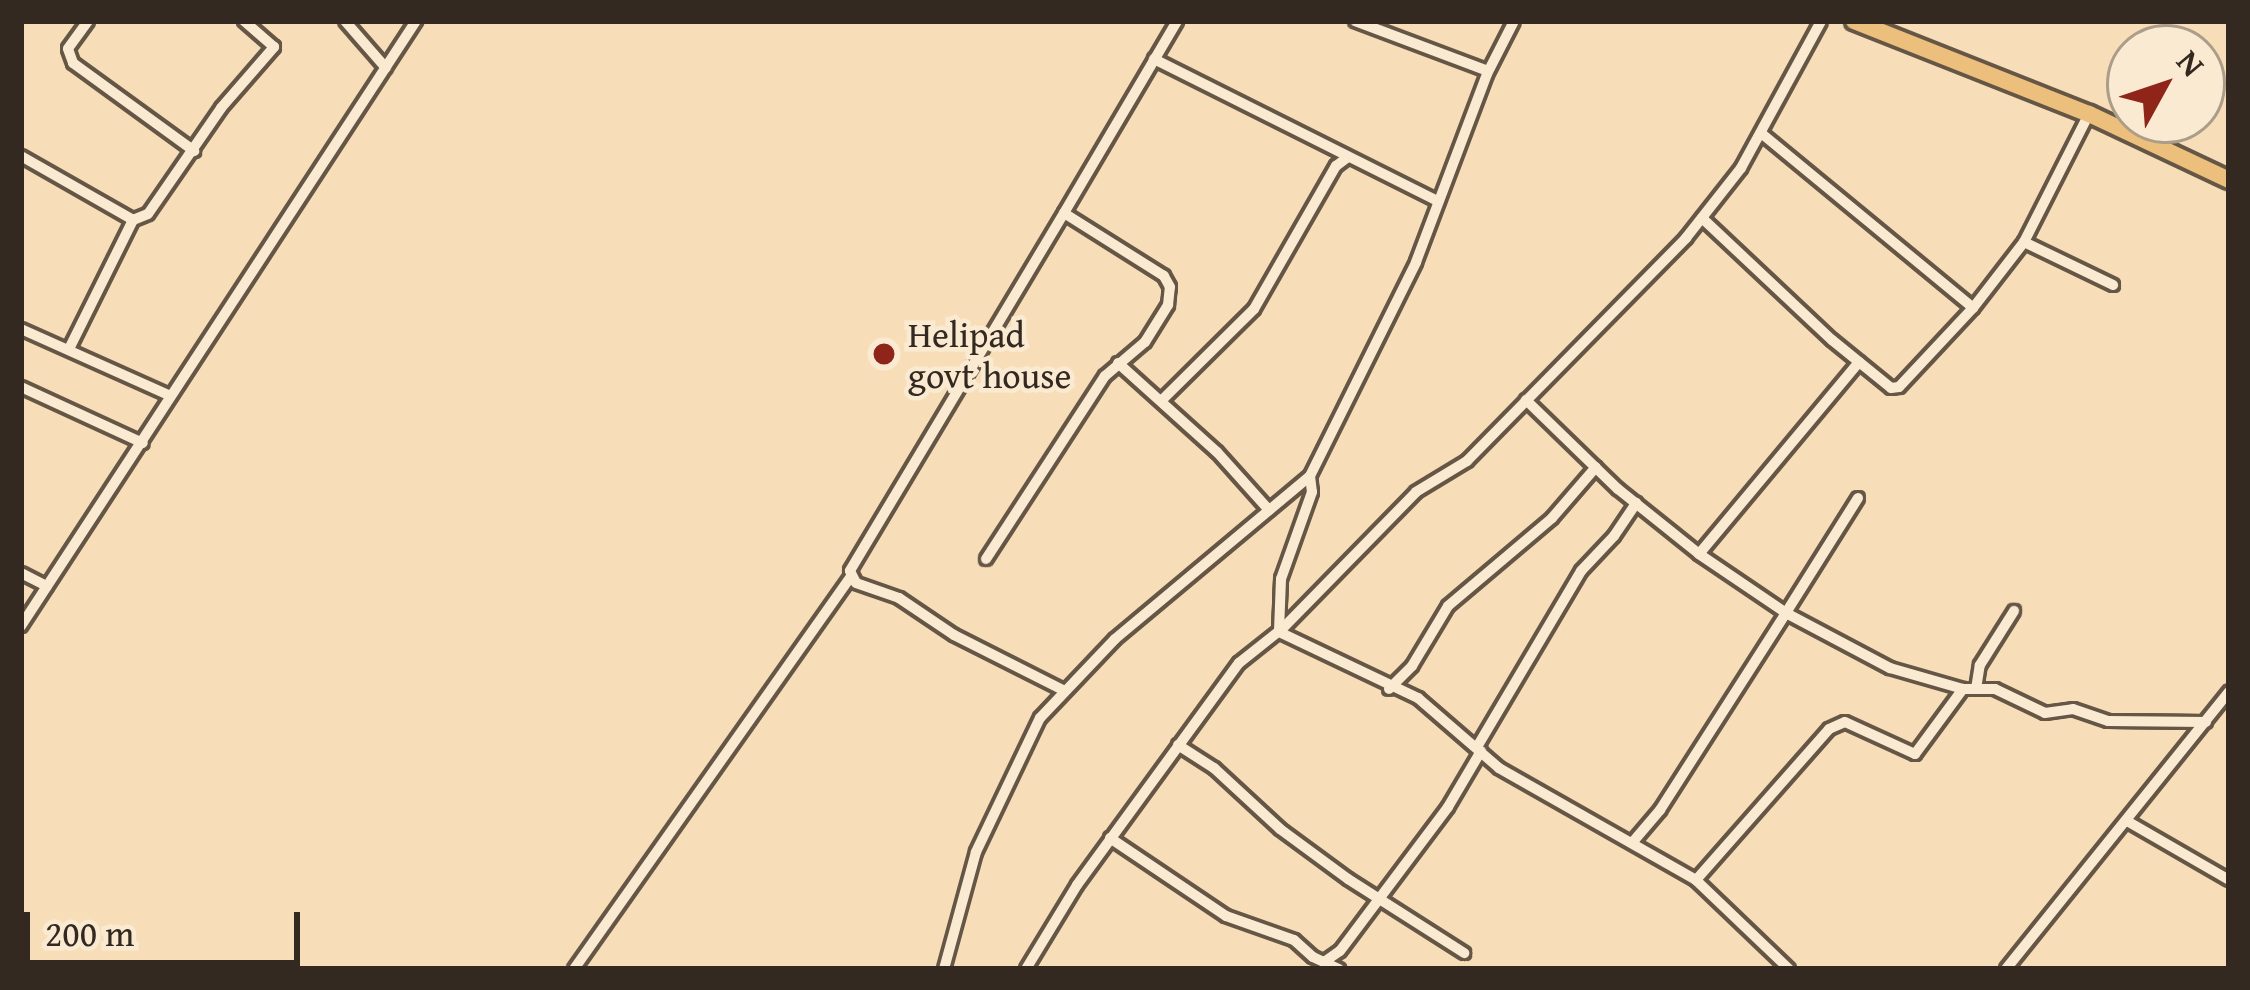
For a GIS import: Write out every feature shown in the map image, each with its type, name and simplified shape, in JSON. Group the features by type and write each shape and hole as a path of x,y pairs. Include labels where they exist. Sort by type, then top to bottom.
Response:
{"main road":[{"path":"1867,23 1895,29 2229,180"}],"street":[{"path":"88,21 68,49 73,63 194,152"},
{"path":"70,347 134,220 148,214 274,47 244,21"},
{"path":"345,21 386,68"},
{"path":"21,626 416,21"},
{"path":"574,969 851,576 857,553 1177,21"},
{"path":"1355,21 1488,71"},
{"path":"944,969 976,852 1040,718 1115,639 1310,476 1390,320 1488,71 1514,21"},
{"path":"1044,968 1029,963 1110,838 1144,799 1232,672 1279,632 1304,602 1348,564 1367,536 1416,492 1467,461 1702,218 1761,133 1821,21"},
{"path":"1154,59 1438,201"},
{"path":"1702,218 1859,362 1896,388 1973,308 2024,242 2089,115"},
{"path":"1761,133 1973,308"},
{"path":"1333,149 1336,166"},
{"path":"21,156 134,220"},
{"path":"1161,401 1254,309 1336,166 1348,157"},
{"path":"986,559 1045,461 1118,363 1159,323 1168,305 1168,283 1064,213"},
{"path":"2024,242 2113,285"},
{"path":"21,329 171,395"},
{"path":"1699,554 1859,362"},
{"path":"1118,363 1269,510"},
{"path":"21,387 142,442"},
{"path":"1526,400 1636,503 1699,554 1786,613 1865,658 1970,689 2005,692 2045,713 2073,710 2108,721 2206,722"},
{"path":"1388,689 1412,666 1448,606 1552,518 1596,467"},
{"path":"1279,632 1279,592 1312,493 1310,476"},
{"path":"1632,843 1660,810 1858,498"},
{"path":"1110,838 1226,916 1294,940 1323,965 1340,951 1376,897 1448,807 1580,571 1615,536 1636,503"},
{"path":"21,573 47,586"},
{"path":"851,576 856,584 899,598 954,635 1065,691"},
{"path":"1279,592 1304,602"},
{"path":"1696,880 1829,729 1845,722 1915,754 1970,689 2014,610"},
{"path":"1279,632 1388,689 1423,701 1516,778 1696,880 1789,969"},
{"path":"2006,969 2229,692"},
{"path":"1178,746 1214,768 1280,830 1464,953"},
{"path":"2127,821 2229,880"}],"place":[{"name":"Helipad govt house","path":"884,354"}]}
